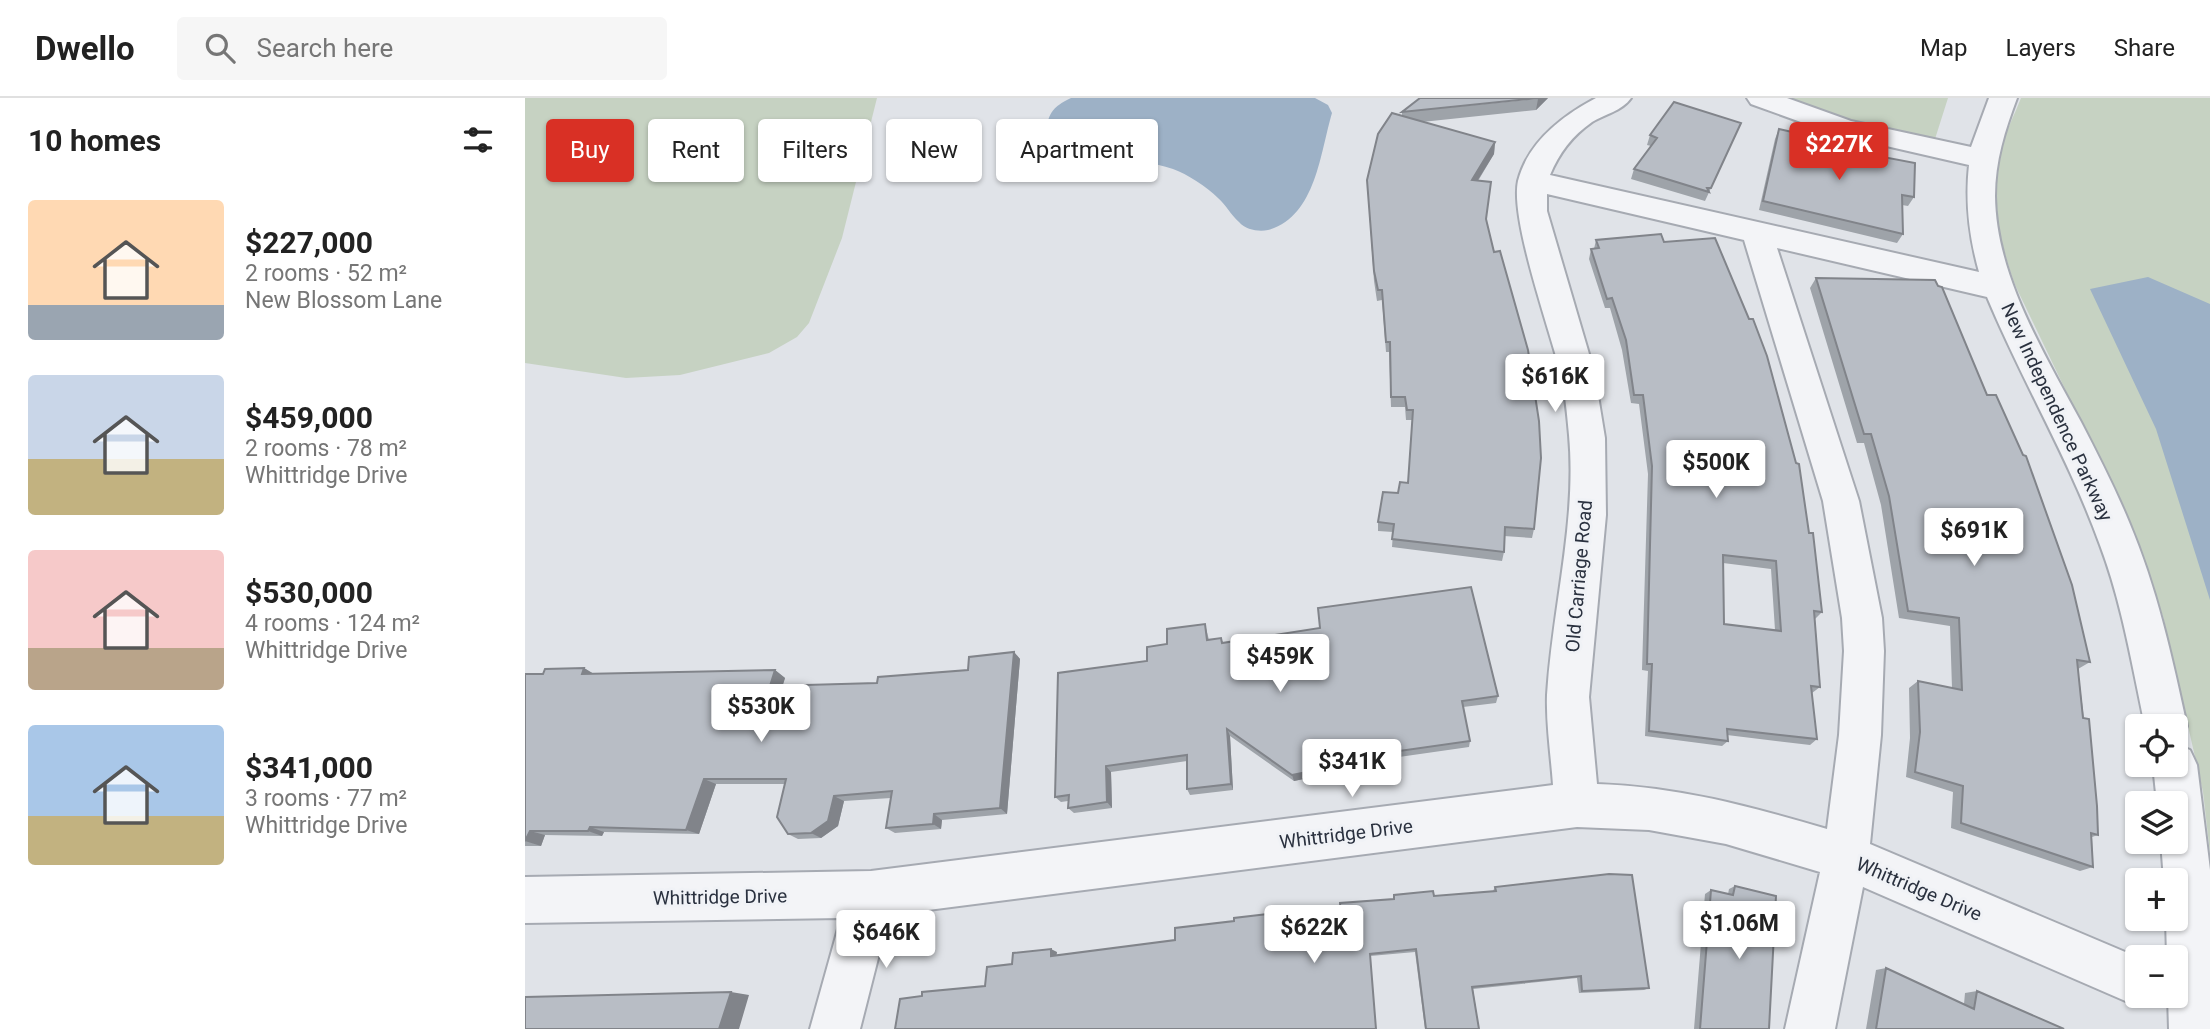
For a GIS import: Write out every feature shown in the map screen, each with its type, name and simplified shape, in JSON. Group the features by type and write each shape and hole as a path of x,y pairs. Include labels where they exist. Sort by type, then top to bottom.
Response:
{"street":[{"name":"Old Carriage Road","path":"1577,805 1568,697 1587,515 1587,438 1577,370 1532,211 1533,181 1545,153 1560,135 1583,116 1617,98"},
{"path":"1761,98 1844,128 1980,158"},
{"name":"New Independence Parkway","path":"2003,98 1990,123 1980,158 1986,246 1998,288 2042,383 2091,477 2129,571 2164,714"},
{"path":"1533,181 1998,288"},
{"path":"1757,232 1841,501 1864,651 1860,735 1846,858 1810,1029"},
{"path":"2176,777 2187,868 2186,1011"},
{"name":"Whittridge Drive","path":"525,900 871,894 1577,805 1649,808 1726,822 1846,858 2125,977"},
{"path":"835,1029 871,894"}],"green space":[{"path":"525,98 877,98 872,119 758,119 758,182 856,182 842,238 809,323 797,337 769,353 680,375 626,378 525,363"},
{"path":"1781,98 1948,98 1935,139 1835,116"},
{"path":"2021,98 2210,98 2210,853 2203,792 2188,726 2188,714 2185,714 2163,616 2113,489 2016,287 2001,239 1995,186 1996,169"}],"water":[{"path":"1071,98 1315,98 1328,105 1332,113 1319,164 1306,198 1297,212 1284,223 1261,231 1242,225 1221,201 1197,181 1179,171 1158,165 1158,119 1049,119 1062,103"},
{"path":"2148,277 2210,304 2210,600 2156,429 2090,289"}],"building":[{"path":"1420,98 1539,98 1402,112"},
{"path":"1674,102 1741,123 1711,188 1707,188 1709,192 1634,169 1657,138 1650,135"},
{"path":"1392,113 1495,142 1472,180 1491,182 1486,219 1494,252 1500,251 1528,350 1539,421 1541,458 1534,529 1505,527 1504,552 1392,539 1394,524 1378,522 1383,492 1398,493 1400,482 1408,483 1413,410 1407,410 1405,397 1391,397 1390,342 1386,342 1382,290 1378,290 1374,271 1367,180 1378,134"},
{"path":"1779,129 1849,145 1862,150 1862,153 1915,163 1914,197 1902,195 1903,234 1763,201"},
{"path":"1661,234 1664,242 1715,238 1749,319 1753,319 1767,356 1796,463 1799,464 1809,533 1813,533 1822,612 1814,611 1820,687 1811,686 1817,739 1727,729 1728,741 1649,731 1652,664 1647,664 1652,466 1643,395 1634,395 1626,340 1612,298 1607,299 1591,249 1599,248 1596,240","holes":["1723,555 1776,561 1781,631 1724,624"]},
{"path":"1816,278 1935,280 1938,286 1942,287 1987,395 1996,395 2023,455 2026,456 2072,585 2090,662 2077,660 2083,718 2089,719 2097,806 2098,835 2091,833 2093,867 1961,823 1963,786 1915,772 1920,732 1918,681 1962,690 1959,618 1908,611 1889,496 1871,434 1864,434"},
{"path":"1471,587 1498,696 1462,701 1470,741 1322,762 1312,771 1292,775 1227,729 1231,784 1187,789 1187,755 1106,766 1107,802 1068,808 1069,795 1055,797 1058,673 1147,661 1147,647 1167,644 1167,629 1205,624 1207,640 1221,638 1222,643 1320,628 1318,608"},
{"path":"1014,652 1000,808 934,814 933,824 886,828 892,791 834,796 828,821 811,833 788,834 777,817 786,779 704,779 686,830 590,827 588,831 530,831 525,841 525,674 543,674 545,669 584,668 582,674 775,670 770,686 877,683 878,677 968,670 969,657"},
{"path":"1609,874 1632,875 1649,988 1582,991 1581,976 1472,987 1479,1029 1426,1029 1416,949 1370,954 1376,1029 895,1029 900,999 922,996 922,992 985,986 987,967 1012,964 1013,953 1051,949 1051,956 1175,940 1175,928 1234,921 1234,918 1276,913 1277,919 1341,914 1340,903 1394,899 1394,895 1433,891 1434,896 1496,891 1495,887"},
{"path":"1735,886 1776,896 1769,1029 1700,1029 1711,890 1733,895"},
{"path":"1886,968 1974,1009 1977,991 2064,1029 1876,1029"},
{"path":"731,992 719,1029 525,1029 525,997"}]}
